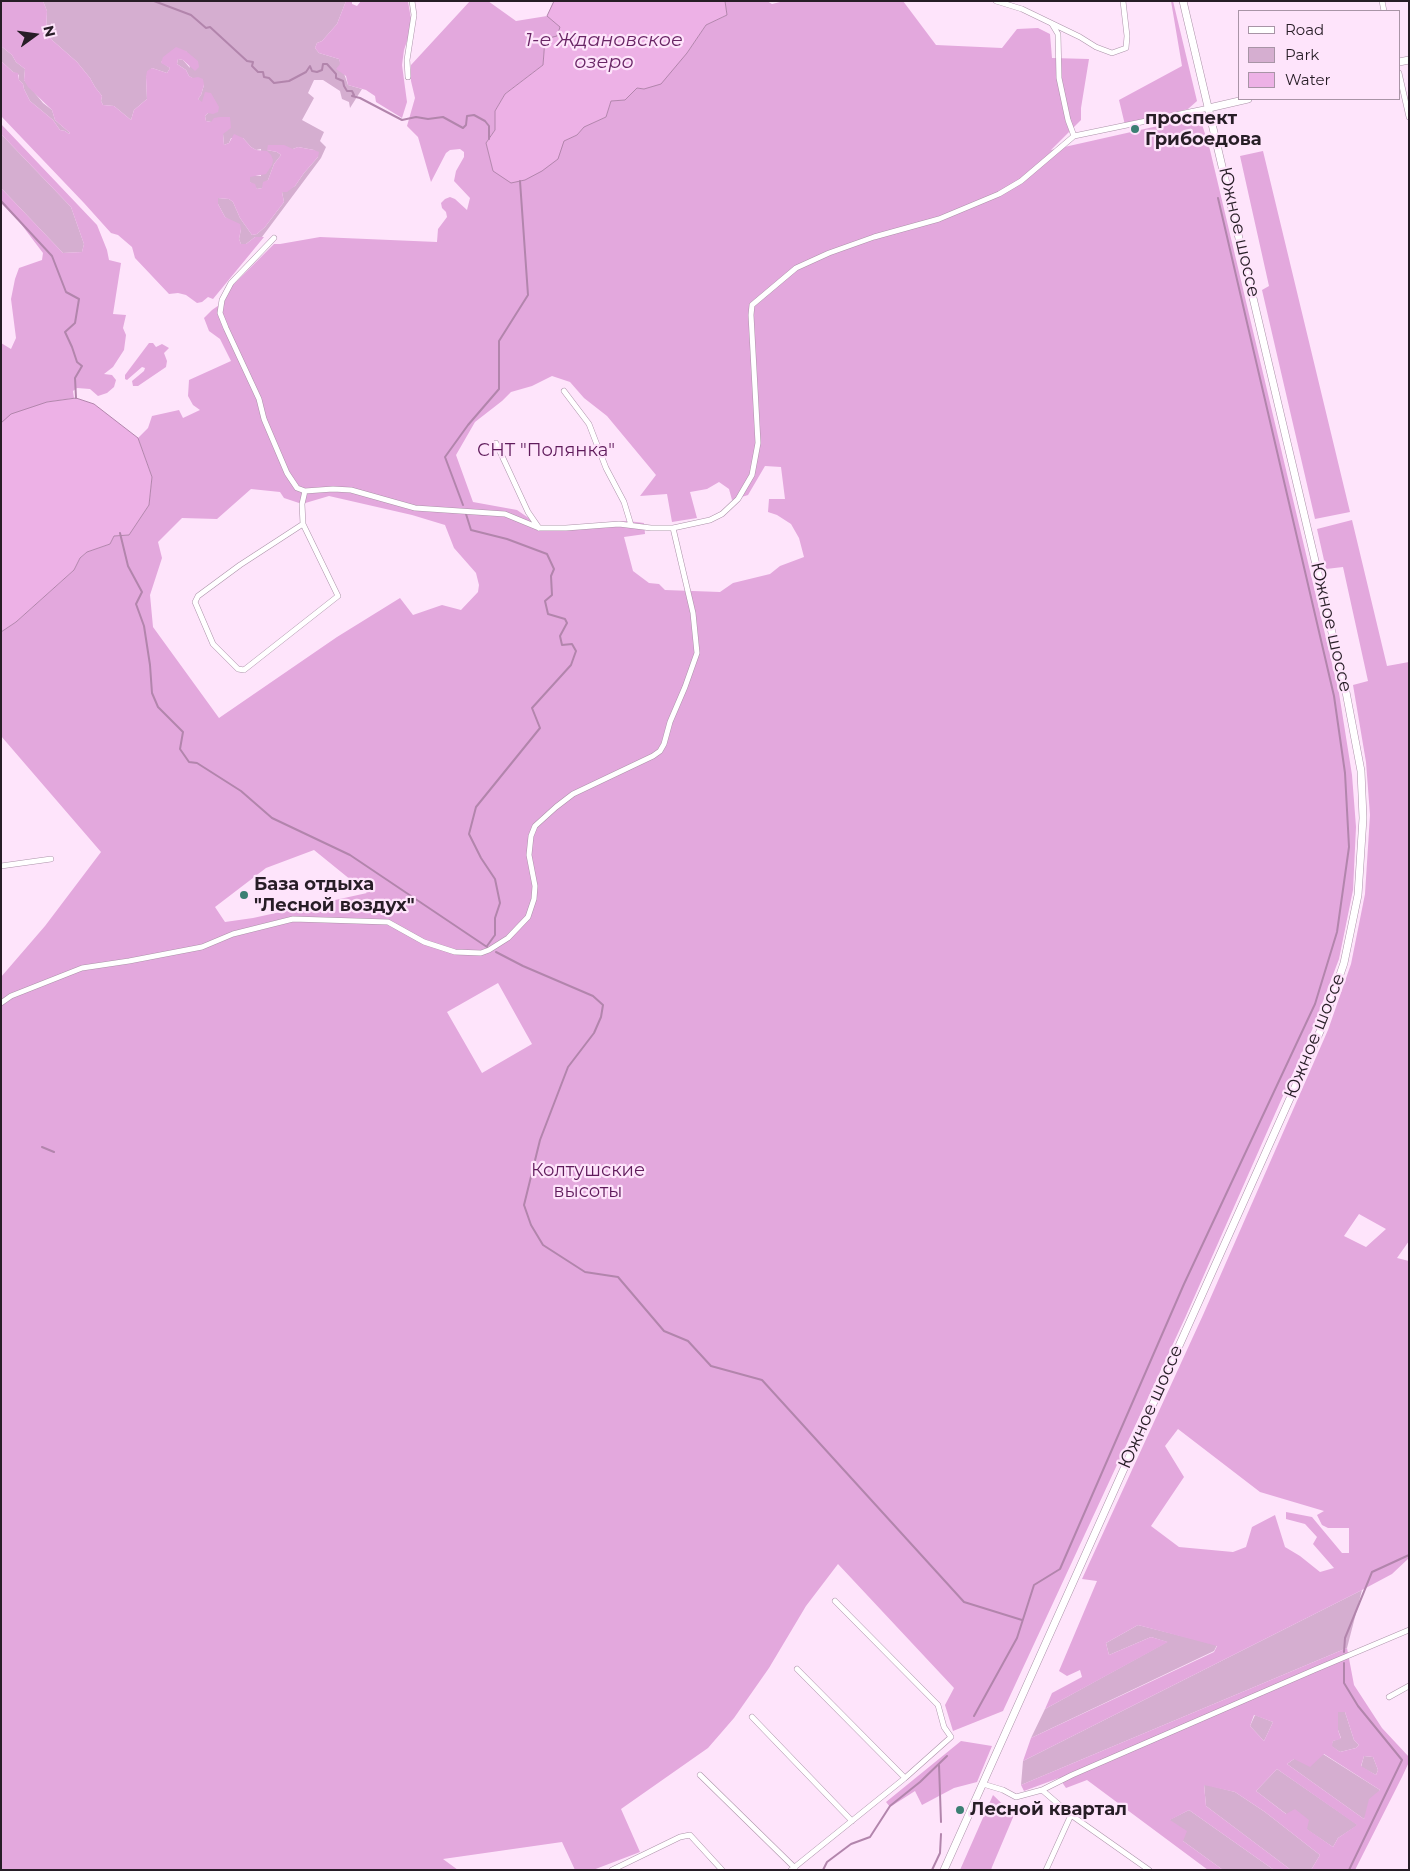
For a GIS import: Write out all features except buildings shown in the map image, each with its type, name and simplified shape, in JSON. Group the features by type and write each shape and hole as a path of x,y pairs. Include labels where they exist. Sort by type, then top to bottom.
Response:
{"street":[{"path":"408,77 407,60 414,15 412,1"},
{"path":"996,1 1022,9 1112,53 1126,48 1127,36 1123,1"},
{"name":"Южное шоссе","path":"944,1870 1322,1027 1344,962 1358,895 1363,818 1361,772 1346,692 1183,1"},
{"path":"1052,24 1058,34 1059,78 1068,120 1074,136"},
{"path":"1400,77 1409,117"},
{"path":"274,238 231,284 222,300 220,313 259,399 264,419 287,473 297,488 304,491 350,490 415,508 505,514 540,528 619,524 651,528 673,528 710,520 722,514 738,499 752,475 758,443 752,305 796,268 829,252 939,219 999,194 1021,181 1074,136 1244,100"},
{"path":"564,391 589,424 606,468 624,502 631,525"},
{"path":"496,443 528,512 540,528"},
{"path":"303,524 198,596 195,602 213,644 238,669 244,670 338,596 303,524 302,504 304,491"},
{"path":"1,1003 11,996 82,968 202,947 233,934 293,919 388,922 424,942 455,952 481,953 508,938 528,917 534,899 535,886 529,855 531,836 535,826 573,794 653,756 660,751 664,744 670,722 697,653 693,613 673,528"},
{"path":"1,866 51,859"},
{"path":"700,1775 793,1869 951,1737 944,1727 938,1706 835,1601"},
{"path":"983,1784 1003,1790 1016,1797 1042,1790 1188,1724 1409,1630"},
{"path":"797,1669 904,1778"},
{"path":"1389,1697 1409,1686"},
{"path":"752,1717 852,1821"},
{"path":"1042,1790 1071,1815 1149,1870"},
{"path":"1046,1870 1071,1815"},
{"path":"612,1870 680,1837 690,1836 722,1870"}],"green space":[{"path":"1,1 43,1 47,11 46,32 52,40 77,62 90,78 102,96 101,101 103,105 114,106 131,120 134,110 147,99 147,71 152,68 167,73 170,68 161,63 163,57 176,47 186,51 198,61 199,67 195,71 183,60 178,59 177,64 186,70 189,76 203,79 204,85 198,99 202,102 205,92 211,93 219,107 218,112 208,113 205,116 206,121 211,122 214,118 230,117 231,128 223,134 224,145 229,143 234,134 243,138 256,150 267,151 271,155 272,165 266,174 250,177 250,182 255,184 257,189 262,188 263,182 268,180 274,164 281,155 267,150 268,145 284,145 293,149 298,147 319,152 318,157 295,186 287,192 282,192 284,202 265,227 257,234 252,235 240,218 233,202 229,199 218,198 218,204 225,217 240,224 239,239 241,244 246,244 255,237 264,237 213,299 208,297 202,302 197,303 186,295 178,293 169,294 135,258 132,247 118,235 111,233 1,116 1,61 13,72 18,73 19,80 23,84 30,101 53,120 60,130 70,133 55,120 52,110 28,87 24,80 25,69 1,46"},
{"path":"43,1 346,1 337,24 322,41 317,43 315,48 319,53 339,59 348,85 362,89 350,108 349,102 342,99 340,91 323,80 314,80 308,93 314,98 302,120 324,132 320,141 326,147 321,158 262,237 255,237 246,244 241,244 239,239 241,229 225,217 218,204 218,198 229,199 233,202 240,218 252,235 257,234 265,227 284,202 282,192 295,186 318,157 314,150 298,147 293,149 267,150 281,155 274,164 268,180 262,188 257,189 250,182 250,176 261,176 261,149 256,150 251,147 243,138 231,138 229,143 224,145 223,134 211,122 206,121 205,116 208,113 198,99 204,85 189,76 186,70 177,64 178,59 183,60 190,68 186,51 161,62 170,68 167,73 152,68 146,77 147,99 134,110 131,120 114,106 103,105 101,101 102,96 90,78 77,62 52,40 46,32 47,11"},
{"path":"346,1 352,1 352,4 357,6 361,1 408,1 411,19 402,65 407,102 402,118 376,102 375,96 366,90 348,85 346,76 336,69 340,64 339,59 319,53 315,48 317,43 322,41 337,24"},
{"name":"Колтушские высоты","path":"470,1 488,1 516,21 547,16 561,27 557,36 545,40 543,65 505,94 495,111 495,130 486,143 493,171 577,135 583,127 606,117 611,101 625,100 637,88 644,89 687,53 706,25 727,15 725,1 767,1 772,4 784,1 903,1 936,45 1002,48 1017,29 1038,28 1050,34 1052,58 1089,59 1081,108 1081,120 1051,150 1189,119 1201,121 1210,150 1339,693 1352,775 1356,827 1353,890 1339,959 1312,1030 1185,1318 1003,1711 953,1731 945,1705 954,1688 838,1564 806,1606 769,1668 734,1718 708,1748 621,1809 640,1852 593,1870 575,1870 562,1842 443,1859 458,1870 1,1870 1,977 45,926 101,852 1,736 1,632 16,622 74,570 80,558 87,552 110,544 114,536 129,535 149,505 152,477 138,438 148,428 152,416 179,410 183,418 200,410 193,405 188,396 189,380 231,361 220,339 209,331 204,318 222,303 232,286 274,244 320,237 437,242 438,229 447,217 441,203 450,197 467,210 470,198 454,181 456,171 464,157 464,152 460,149 450,150 446,153 431,182 418,137 407,126 415,98 411,81 411,65","holes":["552,376 570,382 584,398 607,416 656,475 640,496 667,494 672,522 697,518 690,492 707,489 719,482 729,489 732,500 748,495 765,466 781,467 785,499 769,499 768,512 777,515 791,524 799,538 804,557 780,566 770,574 733,583 720,592 665,590 659,584 649,583 633,571 624,537 645,534 644,523 628,521 543,528 517,510 473,502 456,455 475,422 511,392 532,386","251,489 280,492 284,498 302,504 329,496 412,515 445,525 454,548 476,573 479,585 478,592 461,610 442,605 413,615 400,598 337,637 219,718 153,627 150,595 162,558 158,542 182,518 217,519","314,850 367,893 253,918 225,922 215,907 266,868","498,983 532,1044 482,1073 447,1012"]},
{"path":"1171,1 1173,1 1197,101 1188,109 1125,125 1119,100 1182,66"},
{"path":"1,46 25,69 24,80 43,103 52,110 55,120 69,134 60,130 53,120 30,101 23,84 19,80 19,75 1,61"},
{"path":"1,124 97,225 109,260 121,263 113,314 126,315 123,328 126,335 124,350 113,367 104,374 112,375 116,380 114,387 107,393 98,396 90,389 77,388 73,391 74,398 47,402 1,423 1,343 11,349 16,338 11,299 15,279 19,268 42,260 43,253 21,224 1,203 1,188 63,253 82,252 84,244 71,207 1,134"},
{"path":"1,134 71,207 84,244 82,252 63,253 1,188"},
{"path":"1263,151 1350,512 1315,519 1262,290 1269,286 1240,156"},
{"path":"149,343 153,343 156,347 162,344 169,348 164,353 167,361 166,367 138,386 133,386 132,381 145,368 142,367 127,380 125,375"},
{"path":"1352,520 1387,666 1409,662 1409,1241 1397,1258 1409,1261 1409,1558 1392,1574 1362,1590 1023,1761 1031,1738 1214,1652 1217,1646 1138,1625 1106,1643 1109,1655 1151,1637 1168,1642 1045,1709 1052,1693 1082,1677 1080,1670 1067,1676 1059,1671 1097,1581 1082,1579 1203,1315 1328,1030 1351,964 1365,894 1370,815 1366,762 1353,685 1368,681 1343,567 1326,569 1317,529","holes":["1359,1214 1386,1229 1366,1247 1344,1236","1178,1429 1260,1492 1324,1511 1317,1515 1322,1525 1328,1528 1349,1528 1349,1553 1342,1553 1312,1517 1286,1512 1286,1519 1305,1524 1317,1537 1313,1544 1334,1568 1320,1572 1285,1547 1275,1515 1252,1527 1246,1547 1233,1552 1179,1547 1151,1526 1184,1477 1165,1446"]},
{"path":"1362,1590 1347,1648 1021,1785 1023,1761"},
{"path":"1138,1625 1217,1645 1214,1651 1031,1738 1045,1709 1167,1642 1151,1637 1109,1655 1106,1643"},
{"path":"1347,1648 1354,1685 1382,1728 1409,1757 1409,1762 1402,1777 1355,1870 1311,1870 1320,1855 1265,1812 1235,1792 1204,1785 1206,1806 1291,1870 1274,1870 1189,1810 1170,1820 1187,1831 1183,1841 1223,1870 1208,1870 1087,1780 1066,1788 1059,1778 1024,1791 1021,1785","holes":["1338,1712 1345,1712 1354,1740 1359,1745 1356,1748 1340,1752 1332,1746 1333,1741 1341,1739 1338,1730","1254,1715 1273,1722 1264,1741 1250,1726","1324,1754 1380,1790 1369,1799 1364,1819 1287,1764 1294,1759 1310,1767","1364,1756 1373,1757 1378,1770 1376,1775 1361,1766","1277,1769 1357,1825 1338,1838 1333,1847 1307,1829 1309,1820 1295,1809 1286,1814 1256,1791"]},
{"path":"1338,1712 1345,1712 1354,1740 1359,1745 1356,1748 1340,1752 1331,1746 1333,1741 1341,1738 1338,1730"},
{"path":"1255,1715 1273,1722 1264,1741 1250,1726"},
{"path":"961,1741 992,1746 977,1782 954,1788 922,1805 915,1791 890,1807 886,1802"},
{"path":"1323,1754 1380,1790 1364,1819 1287,1764 1294,1759"},
{"path":"1364,1756 1373,1757 1378,1770 1376,1775 1361,1767"},
{"path":"1277,1769 1358,1825 1338,1838 1333,1847 1306,1829 1256,1791"},
{"path":"1204,1784 1235,1792 1265,1812 1320,1855 1311,1870 1291,1870 1206,1806"},
{"path":"993,1795 1014,1815 991,1870 960,1870"},
{"path":"1189,1810 1274,1870 1223,1870 1183,1841 1169,1820"}],"water":[{"name":"1-е Ждановское озеро","path":"554,1 725,1 727,15 706,25 687,53 661,84 644,89 637,88 625,100 611,101 606,117 584,127 577,135 564,141 558,159 542,171 525,180 511,183 493,171 486,143 495,130 495,111 505,94 543,65 545,39 557,36 560,27 547,16"},
{"path":"76,398 94,404 138,438 152,477 149,505 129,535 114,536 110,544 87,552 80,558 74,570 16,622 1,632 1,423 11,414 47,402"}],"waterway":[{"path":"154,1 191,15 206,28 210,27 247,61 253,62 252,66 258,72 263,72 264,77 269,78 274,83 289,81 306,72 310,66 312,71 317,72 322,70 323,64 327,64 336,74 336,78 343,81 347,91 352,91 354,95 352,96 360,98 402,120 416,117 428,119 443,117 463,128 466,125 467,116 474,115 485,121 489,126 489,139"},
{"path":"463,505 445,457 468,425 499,389 499,341 528,295 520,181"},
{"path":"974,1716 1017,1638 1034,1585 1060,1569 1184,1284 1315,1004 1337,932 1349,847 1345,773 1334,696 1218,198"},
{"path":"1,201 52,256 66,292 79,299 75,323 65,332 77,362 82,366 75,378 76,398"},
{"path":"466,514 471,530 507,539 547,554 554,569 551,576 552,595 545,601 548,614 565,619 567,623 560,636 562,645 572,644 576,651 571,665 532,708 540,728 476,807 469,834 481,858 495,879 500,903 495,918 495,935 487,946"},
{"path":"120,533 128,566 142,592 136,604 144,626 152,693 158,707 183,732 180,749 189,762 197,763 241,791 272,818 350,855 487,947"},
{"path":"496,952 523,966 593,996 603,1005 601,1017 594,1033 568,1067 540,1140 524,1205 531,1225 543,1245 585,1272 618,1277 664,1331 688,1341 711,1366 762,1380 964,1602 1022,1620"},
{"path":"42,1147 54,1152"},
{"path":"1344,1652 1345,1638 1372,1572 1409,1555"},
{"path":"1344,1663 1344,1683 1358,1706 1402,1760 1349,1870"},
{"path":"823,1870 827,1862 851,1844 870,1837 890,1806 920,1782 947,1756"},
{"path":"939,1765 941,1822"},
{"path":"932,1870 940,1853 941,1834"}],"place":[{"name":"проспект Грибоедова","path":"1135,129"},
{"name":"База отдыха \"Лесной воздух\"","path":"244,895"},
{"name":"Лесной квартал","path":"960,1810"}],"park label":[{"name":"СНТ \"Полянка\"","path":"546,451"}]}
